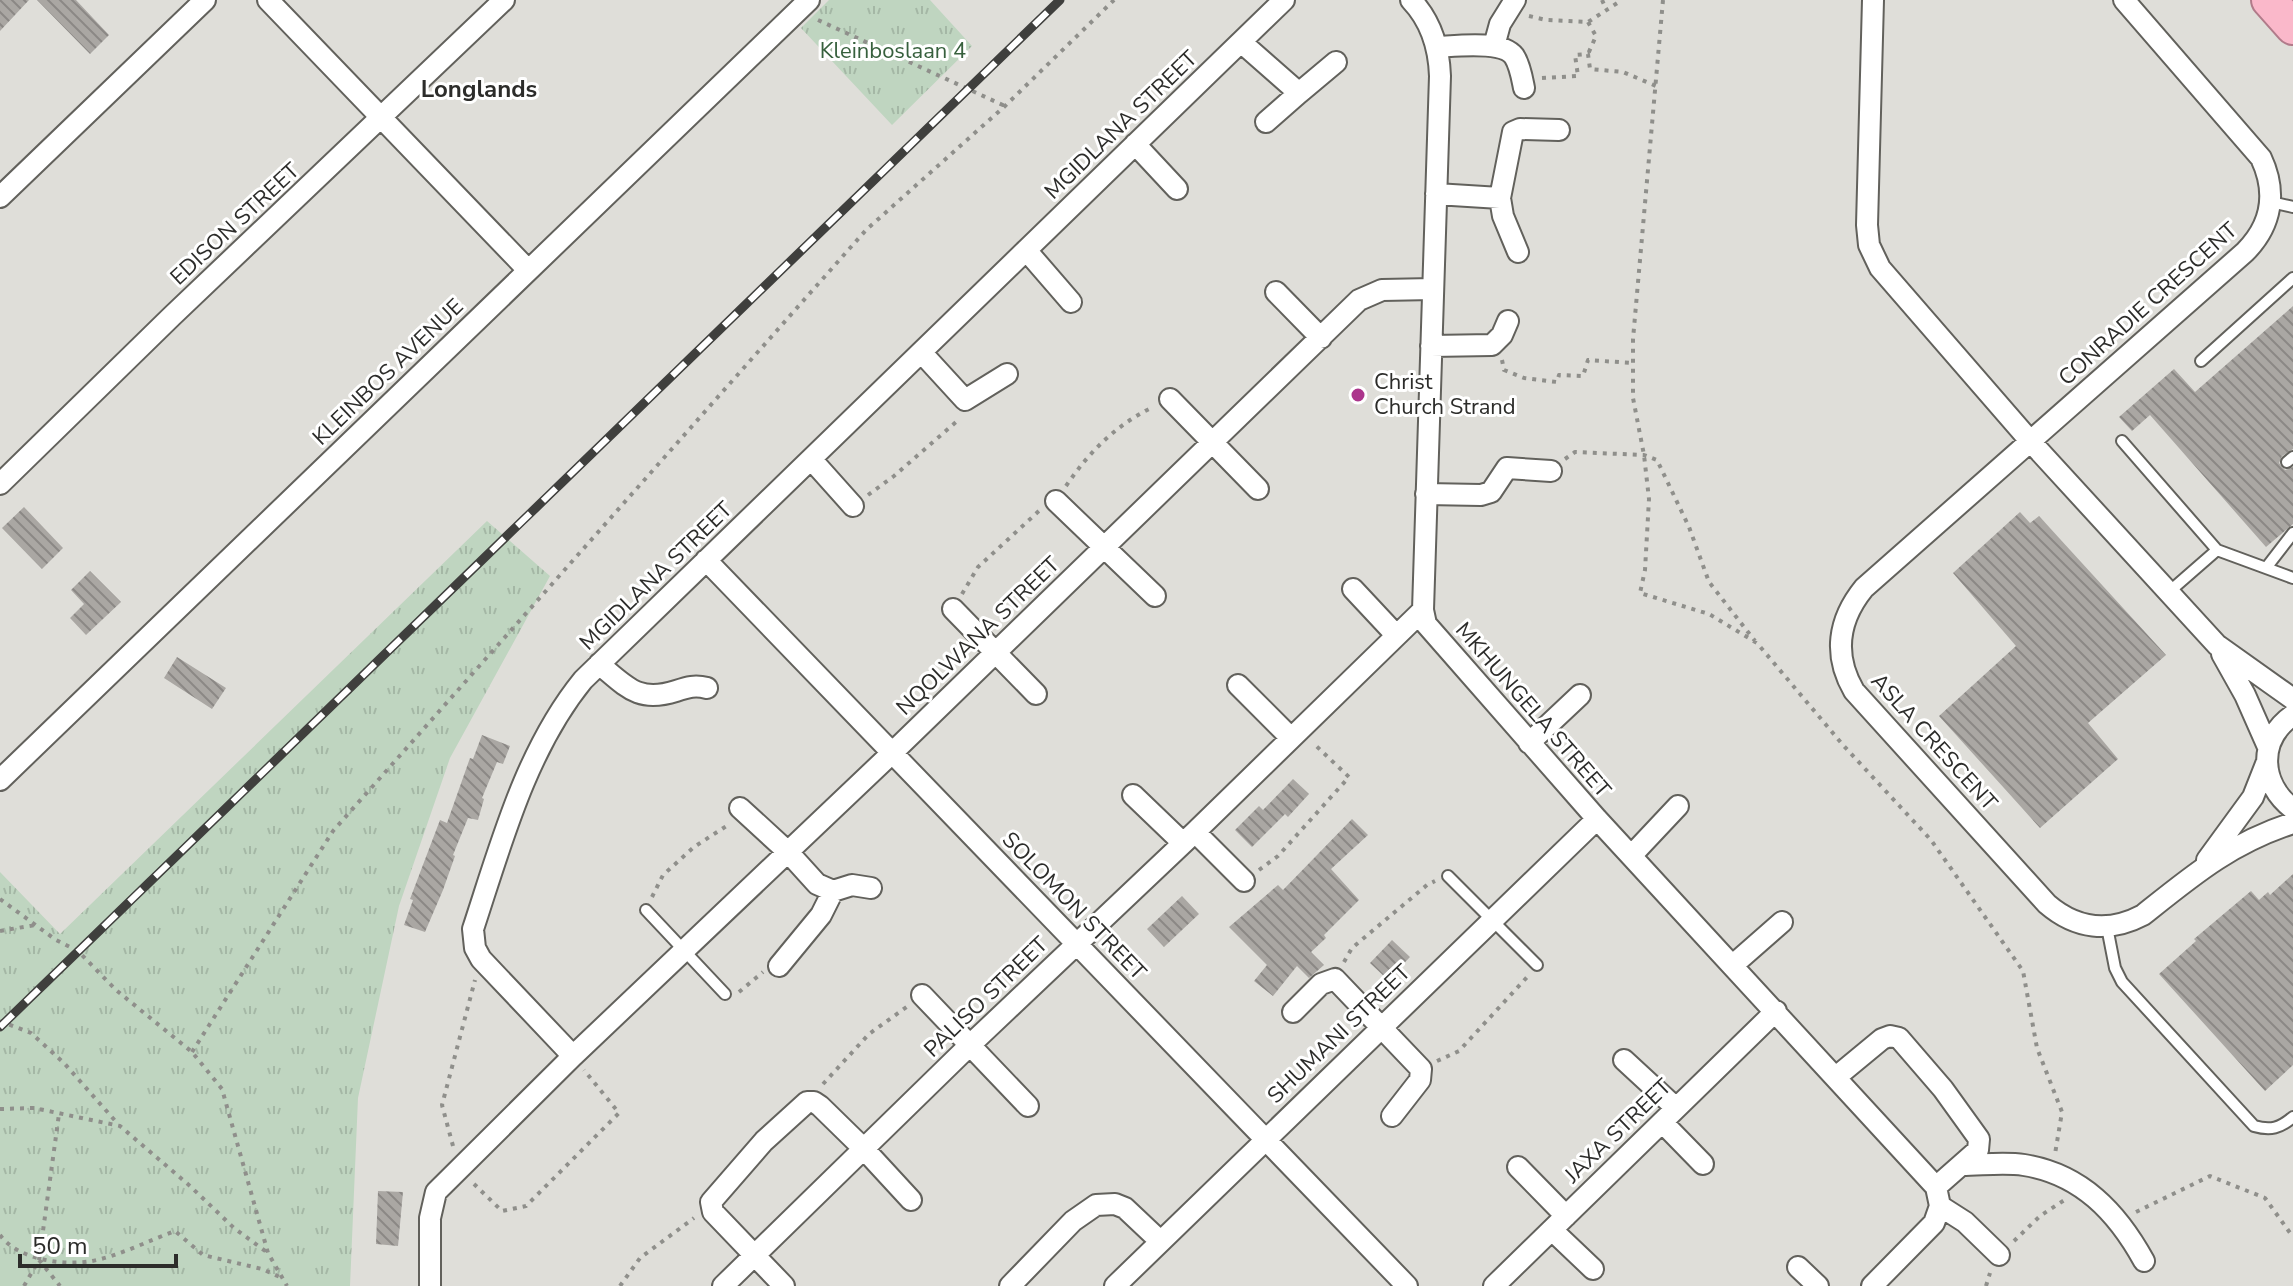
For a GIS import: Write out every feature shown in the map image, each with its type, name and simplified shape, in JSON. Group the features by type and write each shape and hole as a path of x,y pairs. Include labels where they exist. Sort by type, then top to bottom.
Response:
{"highway":[{"path":"2269,0 2293,27"}],"street":[{"path":"0,197 205,0"},
{"path":"268,0 528,270"},
{"name":"EDISON STREET","path":"0,484 504,0"},
{"name":"MGIDLANA STREET","path":"573,1056 481,959 475,948 473,929 504,833 545,737 565,701 599,664 1284,0"},
{"path":"1411,0 1425,18 1437,47 1440,76 1423,610"},
{"path":"1873,0 1869,245 1887,277 2031,442 2217,645 2245,695 2267,756 2270,783 2280,799 2293,809"},
{"path":"2124,0 2261,158 2271,186 2271,202"},
{"name":"KLEINBOS AVENUE","path":"0,780 803,5"},
{"path":"1494,46 1500,24 1511,5"},
{"path":"1241,42 1299,93"},
{"path":"1437,47 1494,46 1506,49 1515,57 1524,88"},
{"path":"1266,122 1336,62"},
{"path":"1518,252 1503,216 1500,198 1513,132 1520,129 1559,130"},
{"path":"1135,144 1177,189"},
{"path":"1436,194 1500,198"},
{"name":"CONRADIE CRESCENT","path":"2031,442 2245,252 2263,230 2271,202"},
{"path":"1026,250 1071,302"},
{"name":"NQOLWANA STREET","path":"573,1056 995,654 1359,300 1375,291 1433,289"},
{"path":"1276,292 1321,338"},
{"path":"1431,346 1497,342 1508,321"},
{"path":"921,352 962,399 970,398 1007,374"},
{"path":"1170,399 1258,489"},
{"name":"ASLA CRESCENT","path":"2031,442 1864,588 1847,613 1842,628 1841,656 1854,691 2047,904 2057,913 2081,924 2107,927"},
{"path":"811,459 853,506"},
{"path":"1426,494 1481,495 1491,492 1507,468 1551,471"},
{"path":"1056,501 1155,596"},
{"name":"SOLOMON STREET","path":"706,560 1407,1286"},
{"path":"1353,589 1396,635"},
{"path":"953,609 1036,694"},
{"name":"PALISO STREET","path":"723,1286 1423,610"},
{"name":"MKHUNGELA STREET","path":"1423,610 1426,624 1438,640 1529,743 1836,1077 1938,1197 1999,1255"},
{"path":"2217,645 2293,699"},
{"path":"599,664 642,696 657,696 689,686 707,688"},
{"path":"1238,685 1295,734"},
{"path":"1529,743 1580,695"},
{"path":"2203,867 2240,819 2253,797 2277,729 2293,715"},
{"path":"1133,795 1244,881"},
{"path":"1631,856 1678,806"},
{"path":"740,808 788,852 817,884 833,891 852,885 871,888"},
{"name":"SHUMANI STREET","path":"1115,1286 1597,819"},
{"path":"2107,927 2143,915 2203,867 2266,832 2293,823"},
{"path":"779,966 821,915 833,891"},
{"path":"1733,965 1782,922"},
{"path":"1293,1012 1321,984 1335,979 1340,981 1421,1069 1420,1080 1392,1116"},
{"path":"922,995 1028,1106"},
{"name":"JAXA STREET","path":"1494,1286 1776,1011"},
{"path":"1836,1077 1882,1039 1890,1036 1899,1038 1943,1089 1979,1139 1978,1150 1962,1165 1938,1197 1934,1223 1872,1286"},
{"path":"430,1286 430,1218 436,1192 573,1056"},
{"path":"1624,1060 1669,1115 1703,1164"},
{"path":"784,1286 711,1208 711,1202 764,1141 810,1101 820,1106 864,1149 911,1200"},
{"path":"1962,1165 2022,1165 2052,1171 2104,1203 2119,1220 2144,1261"},
{"path":"1518,1167 1593,1269"},
{"path":"1010,1286 1073,1221 1096,1205 1115,1204 1125,1208 1160,1241"},
{"path":"1798,1267 1818,1286"}],"lane":[{"path":"2271,202 2293,207"},
{"path":"2201,361 2293,278"},
{"path":"2122,441 2217,550 2293,578"},
{"path":"2266,568 2293,533"},
{"path":"2170,591 2217,550"},
{"path":"1448,876 1537,965"},
{"path":"646,910 725,994"},
{"path":"2107,927 2115,968 2122,982 2254,1126 2275,1128 2283,1126 2293,1117"}],"path":[{"path":"192,1052 333,831 866,230 1005,106 1114,0"},
{"path":"1602,0 1606,9"},
{"path":"1511,5 1546,20 1588,22 1622,0"},
{"path":"1663,0 1633,363 1633,398 1649,499 1645,570 1640,593 1709,614 1757,643"},
{"path":"803,5 1005,106"},
{"path":"1588,22 1596,36 1588,54 1590,69 1623,72 1656,86"},
{"path":"1519,67 1536,78 1578,76 1575,55 1588,54"},
{"path":"1497,342 1504,370 1524,378 1557,382 1559,375 1583,376 1588,360 1633,363"},
{"path":"853,506 894,476 956,422 962,399"},
{"path":"953,609 978,567 1038,512 1056,501 1086,456 1133,417 1170,399"},
{"path":"1551,471 1575,452 1644,455 1657,460 1689,527 1709,582 1843,745 1931,840 2023,971 2037,1048 2062,1112 2052,1171"},
{"path":"1244,881 1278,856 1349,777 1295,734"},
{"path":"646,910 663,875 694,847 725,829 740,808"},
{"path":"1335,979 1352,948 1427,885 1448,876"},
{"path":"0,899 78,951 116,990 192,1052 222,1089 268,1253 287,1286"},
{"path":"0,931 35,925"},
{"path":"725,994 731,998 771,965 779,966"},
{"path":"1421,1069 1459,1051 1497,1013 1537,965"},
{"path":"810,1101 838,1065 869,1034 922,995"},
{"path":"0,1021 31,1033 64,1063 120,1126 234,1228 268,1253"},
{"path":"0,1109 34,1108 120,1126"},
{"path":"24,1286 39,1260 59,1114"},
{"path":"2119,1220 2210,1176 2265,1198 2293,1237"},
{"path":"1999,1255 2040,1216 2083,1188"},
{"path":"620,1286 640,1258 675,1229 711,1208"},
{"path":"39,1260 92,1261 175,1231 203,1255 262,1269 284,1279"},
{"path":"0,1235 6,1243 39,1260 60,1286"}],"green space":[{"name":"Kleinboslaan 4","path":"829,0 930,0 972,46 892,125 801,28"},
{"path":"487,521 550,576 450,758 399,906 358,1098 350,1286 0,1286 0,872 60,934"}],"building":[{"path":"0,0 29,0 0,31"},
{"path":"37,0 76,0 109,35 90,54"},
{"path":"2293,306 2293,449 2282,456 2279,463 2285,470 2293,467 2293,524 2266,547 2150,415 2132,431 2119,417 2174,369 2195,392"},
{"path":"24,507 63,548 42,569 2,528"},
{"path":"2020,512 2030,523 2039,516 2166,655 2088,723 2118,759 2040,828 1939,716 2016,646 1953,573"},
{"path":"90,571 121,602 86,635 70,618 84,604 71,590"},
{"path":"177,657 226,688 212,709 164,678"},
{"path":"482,735 510,746 503,764 497,762 482,798 478,820 468,818 425,932 404,925 413,900 410,899 440,820 447,823 470,758 473,759"},
{"path":"1293,779 1309,794 1288,817 1285,814 1252,847 1235,830 1259,806 1263,810"},
{"path":"1352,819 1368,835 1331,869 1359,900 1311,952 1324,965 1309,978 1297,966 1273,996 1254,981 1267,965 1229,927 1278,885 1283,890"},
{"path":"2293,874 2293,1065 2265,1091 2159,974 2196,941 2194,939 2251,891 2259,900 2268,892 2270,895"},
{"path":"1182,896 1199,914 1164,947 1147,929"},
{"path":"1392,940 1410,957 1388,980 1370,963"},
{"path":"378,1191 403,1192 398,1246 376,1244"}],"railway":[{"path":"0,1027 1060,0"}],"place":[{"name":"Christ Church Strand","path":"1358,395"}],"district":[{"name":"Longlands","path":"479,89"}]}
